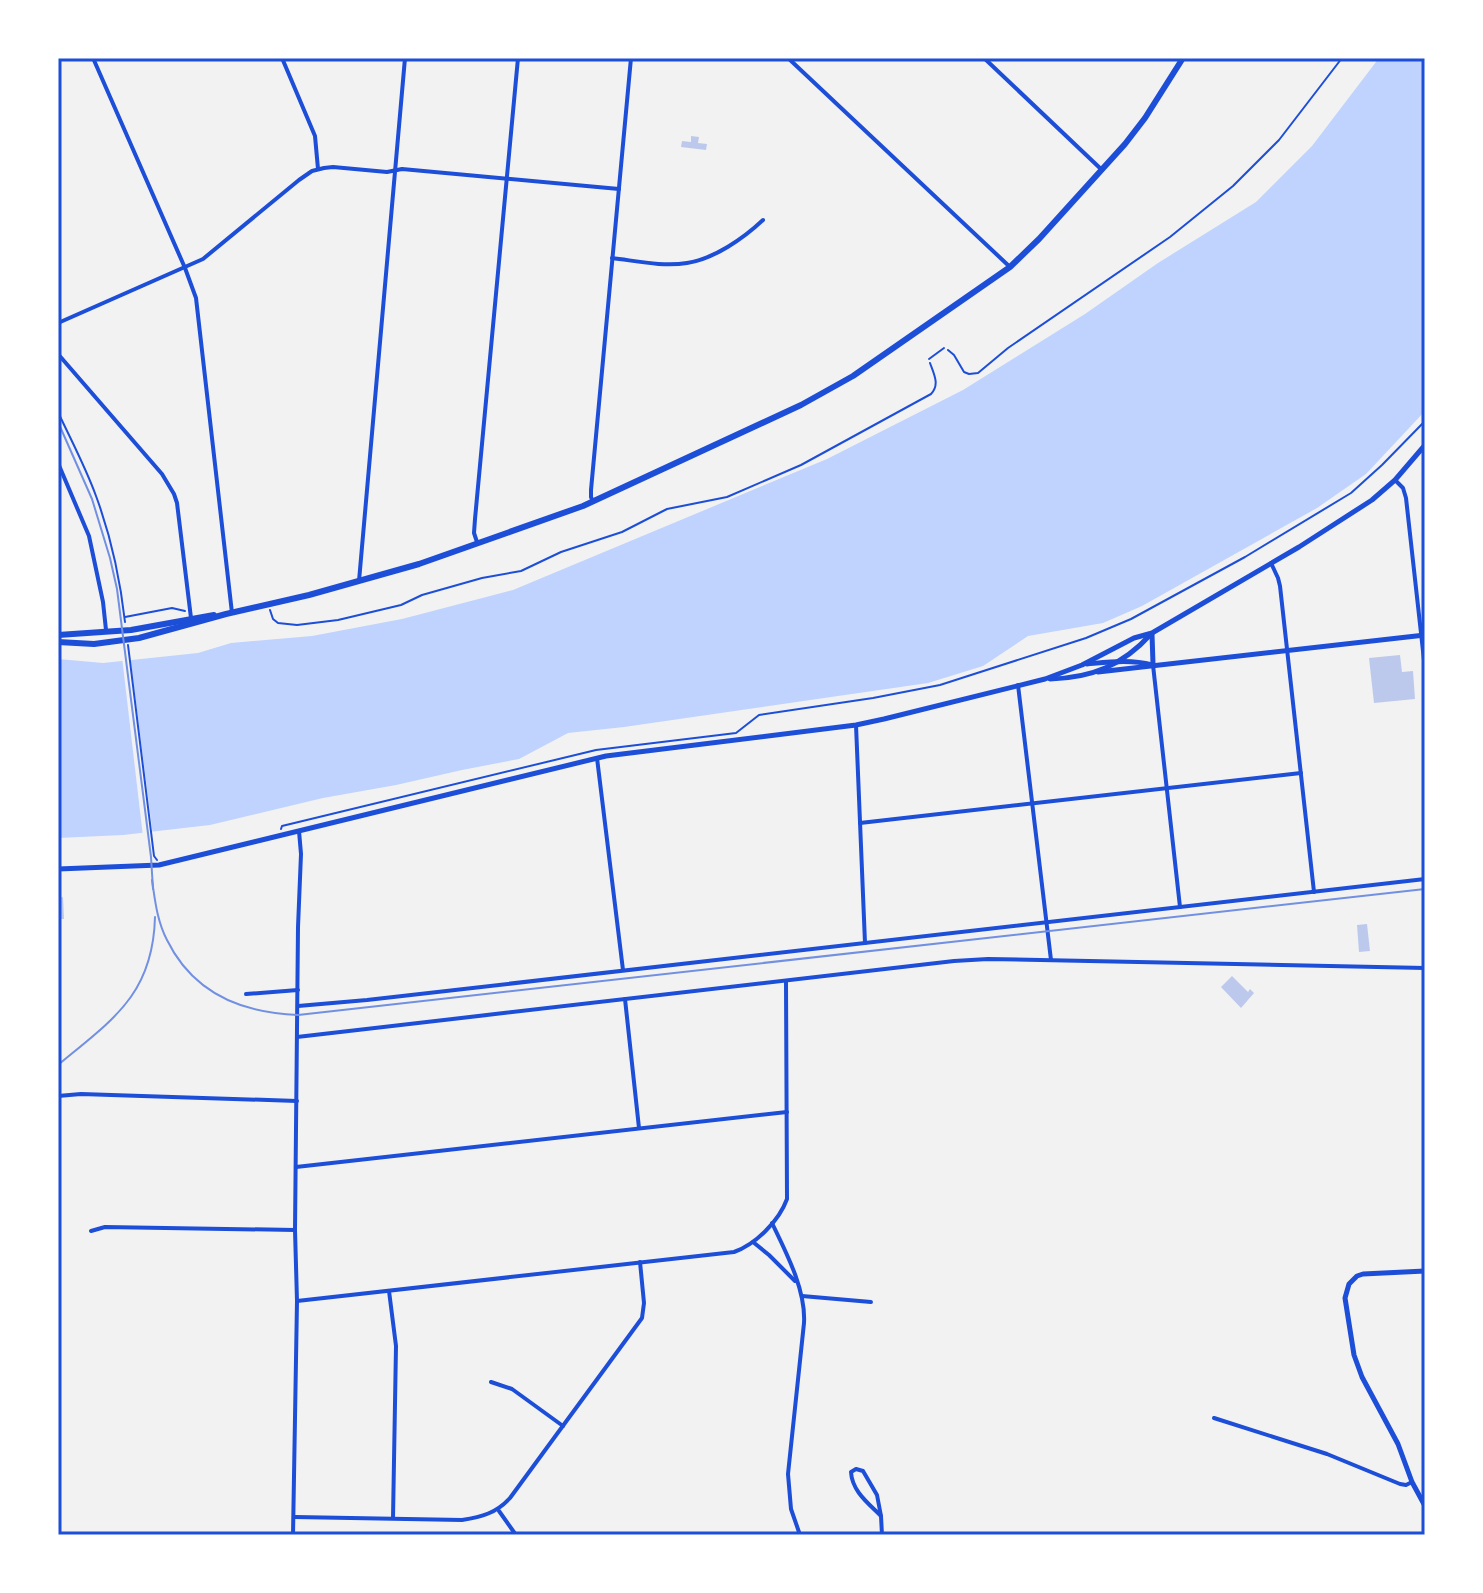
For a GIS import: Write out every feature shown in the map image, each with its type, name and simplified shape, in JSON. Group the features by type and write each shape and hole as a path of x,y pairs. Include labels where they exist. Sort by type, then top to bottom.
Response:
{"main road":[{"path":"58,635 106,633 229,613 419,564 593,502 801,405 853,376 1010,267 1140,126 1183,58"},
{"path":"58,869 159,865 597,758 856,725 1045,679 1082,665 1134,638 1152,633 1271,563 1372,500 1395,480 1425,445"},
{"path":"58,642 94,644 126,641 229,613"},
{"path":"1098,672 1139,647 1152,633"},
{"path":"1152,633 1153,665"},
{"path":"1045,679 1423,635"},
{"path":"1082,665 1118,661 1153,665"},
{"path":"1425,1271 1363,1274 1349,1284 1345,1298 1354,1355 1362,1377 1398,1444 1425,1506"}],"street":[{"path":"93,58 185,268 199,309 229,613"},
{"path":"282,58 315,136 318,169"},
{"path":"359,581 405,58"},
{"path":"478,545 474,533 475,519 518,58"},
{"path":"593,502 591,490 631,58"},
{"path":"788,58 1010,267"},
{"path":"984,58 1102,170"},
{"path":"58,323 203,259 299,180 318,169 333,167 387,172 402,169 619,189"},
{"path":"612,258 663,264 696,261 746,237 763,220"},
{"path":"58,354 162,474 174,494 191,618"},
{"path":"58,463 89,536 106,633"},
{"path":"1395,480 1403,488 1406,498 1425,669"},
{"path":"1271,563 1278,578 1314,892"},
{"path":"1153,665 1180,907"},
{"path":"1018,685 1051,961"},
{"path":"856,725 865,943"},
{"path":"597,758 623,970"},
{"path":"860,823 1301,773"},
{"path":"293,1535 299,831"},
{"path":"298,1006 1425,879"},
{"path":"297,1037 954,961 1425,968"},
{"path":"297,1301 743,1249 772,1223 787,1199 786,981"},
{"path":"246,994 298,990"},
{"path":"625,999 639,1128"},
{"path":"58,1096 81,1094 297,1101"},
{"path":"296,1167 787,1112"},
{"path":"772,1223 802,1296 804,1323 788,1474 791,1509 800,1535"},
{"path":"91,1231 105,1227 295,1230"},
{"path":"753,1242 797,1283"},
{"path":"293,1517 462,1520 498,1510 642,1318 644,1303 640,1262"},
{"path":"389,1291 396,1346 393,1518"},
{"path":"802,1296 871,1302"},
{"path":"491,1382 512,1389 563,1426"},
{"path":"1214,1418 1327,1454 1400,1484 1412,1482"},
{"path":"881,1516 859,1492 850,1477 853,1470 861,1469 877,1495 881,1516 882,1535"},
{"path":"498,1510 516,1535"}],"lane":[{"path":"929,359 944,348"}],"path":[{"path":"944,348 954,355 964,372 978,373 1008,348 1170,237 1233,186 1279,140 1342,58"},
{"path":"269,605 273,619 282,624 338,620 401,605 422,595 482,578 521,571 570,548 622,532 667,509 727,497 820,455 934,392 936,384 929,359"},
{"path":"58,412 95,494 108,533 120,578 124,618 172,608 185,611 191,618"},
{"path":"736,733 759,715 940,685 1086,638 1131,619 1245,557 1351,493 1425,421"},
{"path":"127,635 154,856"}],"water":[{"path":"1379,58 1425,58 1425,411 1366,474 1317,508 1142,606 1103,623 1028,636 983,666 928,683 568,733 519,759 323,798 210,825 123,835 58,838 58,659 103,663 198,653 231,643 312,636 402,619 513,590 827,459 963,390 1256,202 1312,146"}],"pier":[{"path":"130,656 153,836 143,837 122,657"}],"building":[{"path":"691,136 699,137 698,143 707,144 706,150 681,147 682,141 691,142"},
{"path":"1400,655 1402,672 1413,671 1415,699 1374,703 1369,658"},
{"path":"63,897 64,919 58,919 58,898"},
{"path":"1367,924 1370,951 1359,952 1357,925"},
{"path":"1232,976 1248,992 1250,989 1254,993 1241,1008 1221,987"}],"railway":[{"path":"58,422 92,499 117,589 153,889"},
{"path":"152,880 164,933 190,974 221,997 238,1004 257,1010 298,1015 1425,889"},
{"path":"58,1065 112,1019 138,986 147,967 155,917"}]}
